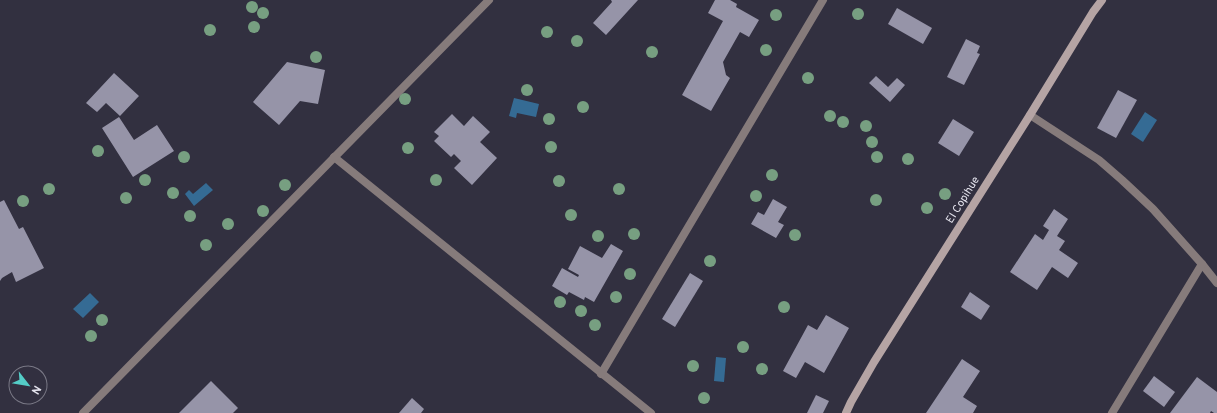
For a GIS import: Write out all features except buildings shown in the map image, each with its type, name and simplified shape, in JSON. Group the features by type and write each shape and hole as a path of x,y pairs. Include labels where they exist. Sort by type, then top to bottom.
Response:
{"main road":[{"name":"El Copihue","path":"846,413 874,362 1030,115 1093,12 1102,0"}],"street":[{"path":"83,413 489,0"},
{"path":"602,374 824,0"},
{"path":"1030,115 1099,160 1153,209 1217,283"},
{"path":"334,157 651,413"},
{"path":"1112,413 1202,264"}],"water":[{"path":"514,98 539,104 536,117 517,113 516,118 509,116"},
{"path":"1145,112 1157,120 1143,142 1131,134"},
{"path":"206,183 213,190 194,206 185,194 189,190 193,194"},
{"path":"90,293 99,302 83,318 73,309"},
{"path":"716,357 726,358 724,382 714,381"}]}
